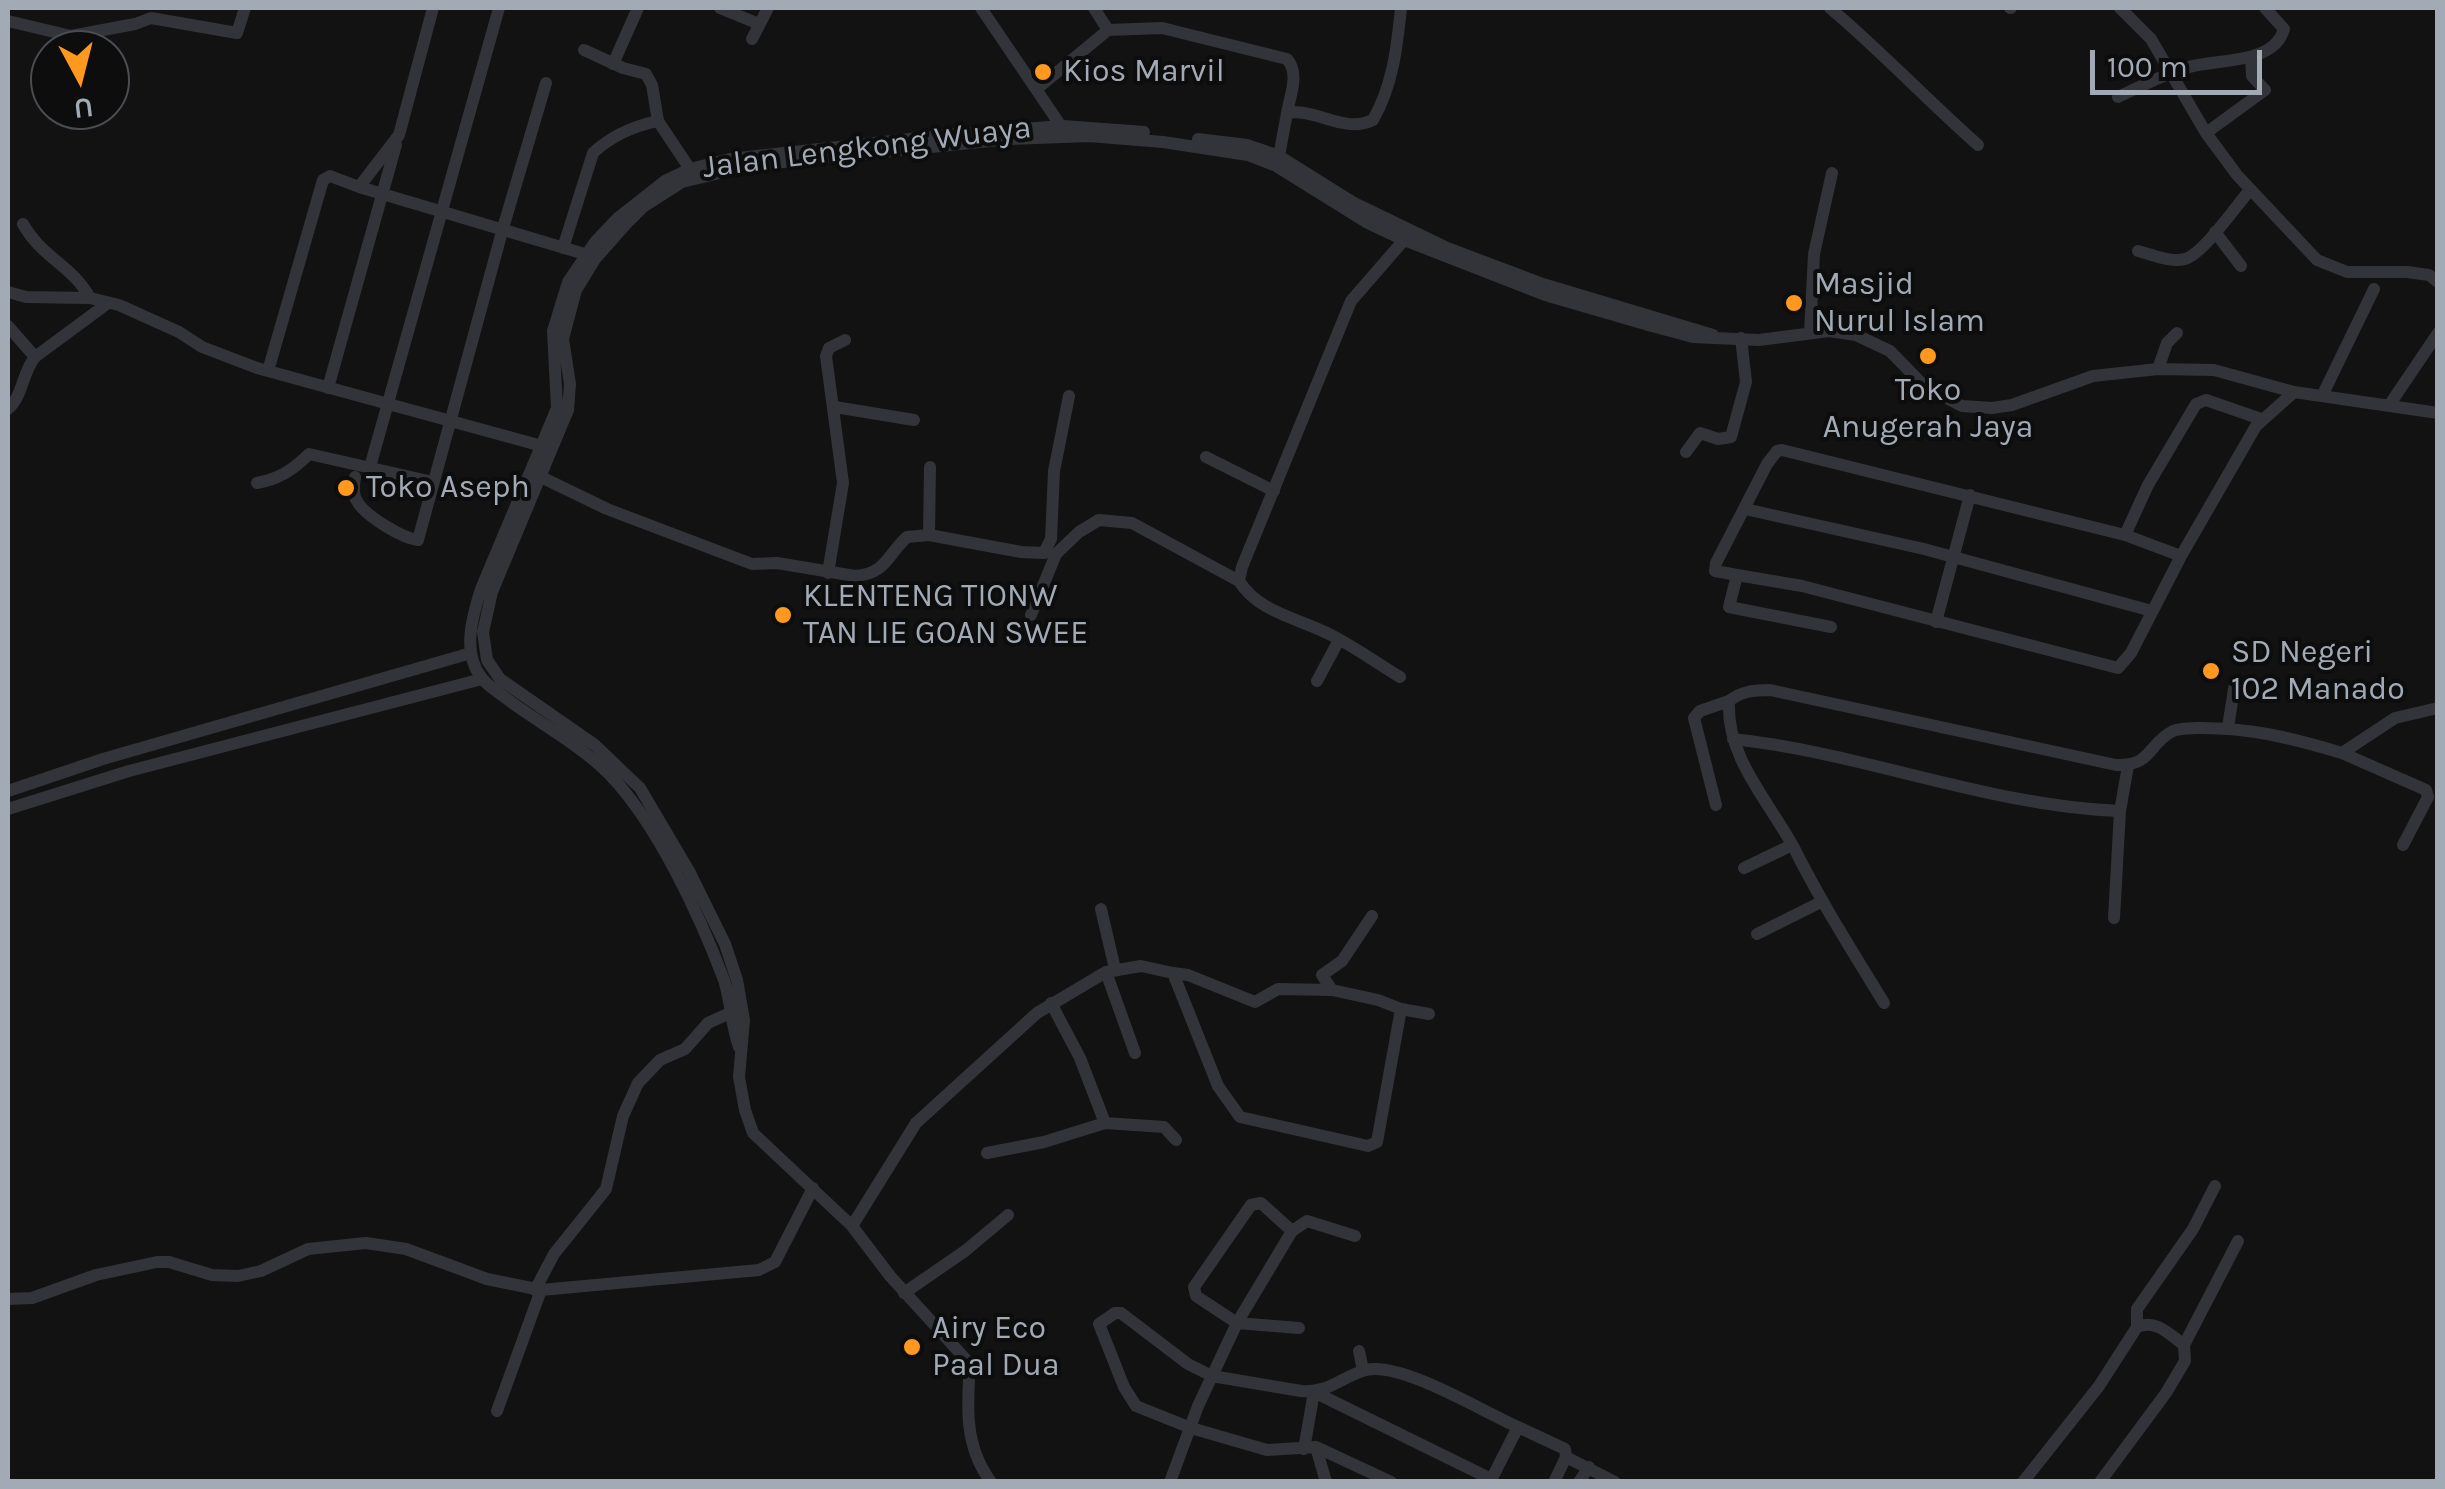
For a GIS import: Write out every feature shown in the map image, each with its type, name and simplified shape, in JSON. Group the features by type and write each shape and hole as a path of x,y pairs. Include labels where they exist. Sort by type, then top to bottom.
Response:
{"street":[{"path":"146,8 236,33"},
{"path":"236,33 245,8"},
{"path":"328,388 432,8"},
{"path":"370,467 500,8"},
{"path":"612,64 638,8"},
{"path":"720,8 760,24"},
{"path":"752,39 768,8"},
{"path":"982,8 1064,131"},
{"path":"1094,8 1108,30"},
{"path":"1287,113 1296,111 1350,125 1373,120 1386,97 1401,8"},
{"path":"1830,8 1978,145"},
{"path":"2120,8 2151,39 2206,134 2250,190 2318,260 2333,269 2407,272 2438,282"},
{"path":"2118,97 2171,72 2251,56 2270,48 2284,34 2281,22 2265,8"},
{"path":"8,20 71,36 151,18 236,33"},
{"path":"1038,88 1108,30 1162,28 1287,59 1293,66 1294,82 1278,156"},
{"path":"584,50 646,74 652,85 658,121 690,169"},
{"path":"2206,134 2265,90 2252,76 2251,56"},
{"path":"355,477 354,492 360,506 415,541 422,530 546,84"},
{"path":"563,248 594,153 605,142 636,126 658,121"},
{"name":"Jalan Lengkong Wuaya","path":"742,1054 742,1000 725,944 650,830 607,771 482,679 471,653 473,613 480,589 558,402 553,331 568,282 637,202 664,182 690,169 769,154 1064,131 1123,129 1247,145 1278,156 1410,233 1544,284 1716,336"},
{"name":"Jalan Lengkong Wuaya","path":"742,1054 726,985 702,914 640,788 595,745 500,679 487,660 483,632 492,592 565,424 570,400 564,350 568,315 590,256 644,207 682,182 753,165 1064,131 1112,137 1248,155 1276,166 1366,222 1404,240 1545,294 1693,337 1771,339 1810,332 1843,332 1868,339 1890,352 1925,387 1962,406 2012,405 2093,376 2158,369 2214,370 2294,392 2438,413"},
{"path":"359,188 399,135"},
{"path":"1810,332 1814,254 1832,173"},
{"path":"268,371 323,180 330,176 590,256"},
{"path":"2138,250 2182,260 2198,251 2250,190"},
{"path":"23,224 46,255 79,280 90,298"},
{"path":"2215,232 2241,266"},
{"path":"1239,581 1351,301 1404,240"},
{"path":"2323,394 2374,288"},
{"path":"8,292 39,298 90,298 108,303 159,322 202,347 268,371 542,446"},
{"path":"8,410 16,402 26,368 35,357 108,303"},
{"path":"8,326 35,357"},
{"path":"2158,369 2166,342 2177,333"},
{"path":"2390,404 2438,333"},
{"path":"1686,452 1700,433 1718,439 1731,437 1746,382 1742,338"},
{"path":"828,573 843,483 826,356 828,348 845,340"},
{"path":"2181,556 2125,535 1782,450 1776,451 1767,464 1715,571 1802,586 2118,668 2131,653 2181,556 2261,420 2294,392"},
{"path":"541,478 752,564 777,562 828,573 868,576 890,561 907,537 929,535 1044,553 1050,539 1054,471 1069,396"},
{"path":"2125,535 2148,485 2196,404 2206,400 2261,420"},
{"path":"835,408 914,420"},
{"path":"257,483 276,480 308,454 433,482"},
{"path":"1206,456 1274,491"},
{"path":"929,535 930,467"},
{"path":"1936,622 1970,495"},
{"path":"1744,509 1954,557 2152,611"},
{"path":"1031,616 1056,554 1079,532 1100,520 1132,523 1239,581 1248,596 1264,606 1339,640 1400,677"},
{"path":"1737,576 1729,606 1831,627"},
{"path":"1317,681 1339,640"},
{"path":"8,791 103,759 471,653"},
{"path":"8,809 129,770 482,679"},
{"path":"2228,727 2235,683"},
{"path":"1716,805 1694,718 1700,710 1744,692 1770,690 2128,766 2144,760 2170,732 2183,728 2228,727 2268,732 2342,753 2432,792 2404,844"},
{"path":"1728,700 1732,739 1760,797 1792,844 1821,902 1884,1004"},
{"path":"2342,753 2394,718 2438,708"},
{"path":"1732,739 1860,760 2032,803 2120,811"},
{"path":"2114,918 2120,811 2128,766"},
{"path":"1744,868 1792,844"},
{"path":"1757,934 1821,902"},
{"path":"1101,909 1110,971 1135,1053"},
{"path":"1332,990 1322,975 1342,961 1372,916"},
{"path":"852,1226 900,1144 928,1108 1051,1002 1110,971 1142,966 1188,975 1255,1002 1278,989 1332,990 1429,1014"},
{"path":"1173,973 1218,1086 1240,1117 1368,1146 1377,1142 1401,1009"},
{"path":"1051,1002 1080,1058 1105,1123"},
{"path":"497,1412 554,1254 606,1189 623,1116 638,1083 660,1060 684,1048 708,1024 730,1013"},
{"path":"742,1054 742,1096 754,1133 852,1226 904,1292 970,1364 968,1424 973,1448 991,1482"},
{"path":"987,1153 1044,1142 1105,1123 1164,1127 1176,1140"},
{"path":"2022,1482 2099,1386 2136,1327 2138,1309 2193,1228 2215,1186"},
{"path":"8,1299 45,1295 96,1276 157,1262 212,1275 238,1276 261,1271 308,1250 366,1243 428,1254 487,1279 538,1290 768,1268 775,1262 813,1188"},
{"path":"1292,1230 1260,1204 1250,1205 1194,1284 1196,1296 1237,1322 1300,1328"},
{"path":"904,1292 965,1251 1008,1214"},
{"path":"1170,1482 1237,1322 1292,1230 1307,1220 1355,1236"},
{"path":"2100,1482 2186,1361 2184,1346 2238,1241"},
{"path":"1391,1482 1310,1448 1267,1450 1191,1428 1130,1401 1099,1324 1115,1313 1121,1314 1188,1364 1212,1376 1314,1392 1490,1480 1518,1427"},
{"path":"2136,1327 2147,1323 2157,1326 2184,1346"},
{"path":"1359,1350 1363,1370"},
{"path":"1314,1392 1363,1370 1400,1373 1560,1444 1566,1457 1615,1482"},
{"path":"1314,1392 1310,1448 1326,1482"},
{"path":"1554,1482 1566,1457"},
{"path":"1579,1482 1588,1466"}],"place":[{"name":"Kios Marvil","path":"1043,72"},
{"name":"Masjid Nurul Islam","path":"1794,303"},
{"name":"Toko Anugerah Jaya","path":"1928,356"},
{"name":"Toko Aseph","path":"346,488"},
{"name":"KLENTENG TIONW TAN LIE GOAN SWEE","path":"783,615"},
{"name":"SD Negeri 102 Manado","path":"2211,671"},
{"name":"Airy Eco Paal Dua","path":"912,1347"}]}
